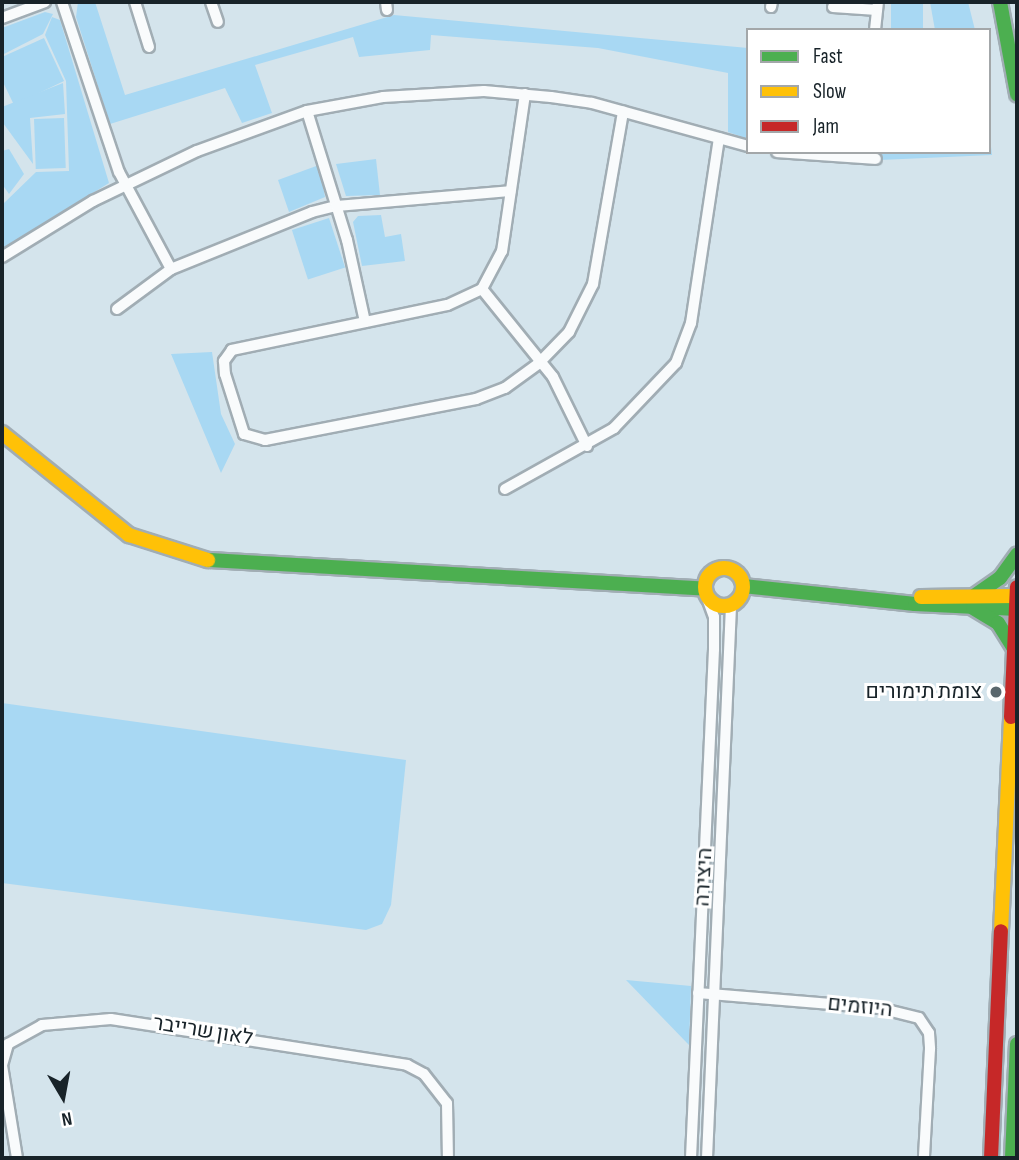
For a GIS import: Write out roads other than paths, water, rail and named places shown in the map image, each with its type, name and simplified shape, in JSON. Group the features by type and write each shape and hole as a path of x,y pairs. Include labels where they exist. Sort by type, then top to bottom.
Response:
{"main road":[{"path":"1000,2 1017,94"},
{"path":"2,433 129,535 213,562 576,583 677,584 706,588 718,606 731,606 740,598 743,586 738,574 728,568 716,570 706,588"},
{"path":"973,602 1000,578 1017,555"},
{"path":"743,586 874,598 1017,602"},
{"path":"991,1158 1017,587"},
{"path":"973,602 1002,627 1014,654"},
{"path":"1012,1158 1017,1044"}],"street":[{"path":"2,18 45,2"},
{"path":"62,2 125,185 170,269"},
{"path":"135,2 149,47"},
{"path":"212,2 218,22"},
{"path":"834,7 877,6 875,28"},
{"path":"2,257 125,185 197,151 307,111 407,95 525,94 623,111 746,145"},
{"path":"525,94 502,251 482,289 447,305 226,354 227,386 244,434 265,440 476,399 505,388 540,361 574,325 593,284 623,111"},
{"path":"307,111 336,206 365,322"},
{"path":"505,489 587,446 630,414 683,349 719,138"},
{"path":"814,154 869,157"},
{"path":"117,309 170,269 336,206 510,191"},
{"path":"482,289 540,361 587,446"},
{"name":"היצירה","path":"691,1158 714,649 714,617 706,588"},
{"name":"היצירה","path":"707,1158 731,606"},
{"name":"היוזמים","path":"698,993 879,1008 919,1018 929,1033 930,1049 924,1158"},
{"name":"לאון שרייבר","path":"17,1158 2,1065 8,1044 42,1025 111,1018 407,1065 424,1074 447,1103 449,1158"}],"place":[{"name":"צומת תימורים","path":"996,692"}]}
